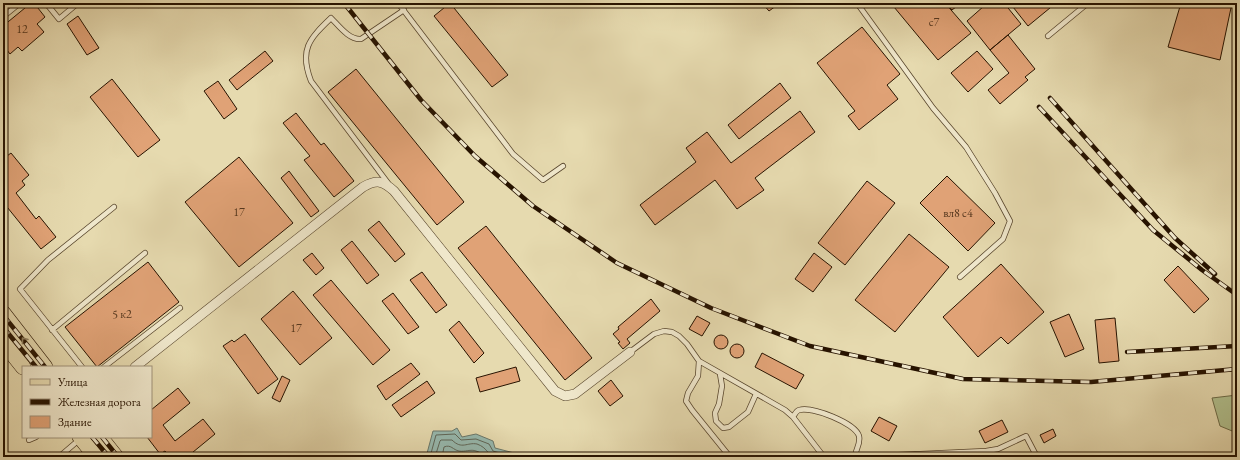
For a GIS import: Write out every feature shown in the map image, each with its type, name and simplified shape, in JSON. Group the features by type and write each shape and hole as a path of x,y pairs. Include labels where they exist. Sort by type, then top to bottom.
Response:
{"main road":[{"path":"3,313 44,366"},
{"path":"3,342 22,366"},
{"path":"82,438 96,457"},
{"path":"101,438 116,457"}],"street":[{"path":"136,366 371,182 386,184 394,191 555,391 565,396 575,394 630,352"}],"lane":[{"path":"3,14 4,16 20,3"},
{"path":"46,3 59,19 78,3"},
{"path":"398,3 513,154 543,180 563,166"},
{"path":"857,3 933,108 966,147 995,193 1010,221 1003,239 960,277"},
{"path":"1048,36 1088,3"},
{"path":"394,191 311,81 307,72 306,54 310,40 314,34 331,18 352,37 361,39 404,10"},
{"path":"81,366 20,289 48,260 114,207"},
{"path":"52,330 145,253"},
{"path":"105,366 180,308"},
{"path":"630,352 654,334 664,331 672,332 679,336 687,344 699,361 785,410 793,417 824,457"},
{"path":"699,361 698,376 688,393 686,401 730,457"},
{"path":"720,374 722,386 719,404 715,413 716,422 723,428 729,428 748,412 756,394"},
{"path":"793,417 797,411 800,410 816,410 829,415 854,429 859,435 859,443 855,457"},
{"path":"883,457 986,451 998,449 1026,436 1037,457"},
{"path":"59,457 80,438"}],"green space":[{"path":"1237,395 1237,433 1220,426 1212,398"}],"water":[{"path":"457,428 462,437 476,434 493,441 495,448 518,454 520,457 426,457 433,431 452,431"}],"building":[{"path":"31,3 34,3 45,17 37,24 44,32 22,51 18,47 10,54 3,45 3,26"},
{"path":"134,3 144,3 138,8"},
{"path":"450,3 508,75 492,87 434,16"},
{"path":"762,3 780,3 769,11"},
{"path":"899,3 945,3 971,33 938,60 894,7"},
{"path":"945,3 961,3 952,10"},
{"path":"982,3 1004,3 1021,24 990,50 967,21 984,6"},
{"path":"1019,3 1056,3 1028,26 1013,7"},
{"path":"1181,3 1232,3 1220,60 1168,47"},
{"path":"78,16 99,48 87,55 67,24"},
{"path":"862,27 900,74 887,85 898,99 859,130 848,116 855,111 817,63"},
{"path":"1008,35 1035,69 1025,77 1028,80 1000,104 988,90 1009,73 990,50"},
{"path":"265,51 273,61 237,90 229,80"},
{"path":"977,51 993,69 968,92 951,73"},
{"path":"356,69 464,202 437,225 328,92"},
{"path":"112,79 160,140 138,157 90,97"},
{"path":"218,81 237,109 224,119 204,91"},
{"path":"780,83 791,98 739,139 728,125"},
{"path":"800,111 815,132 755,178 764,190 737,209 715,180 655,225 640,205 696,162 686,148 707,132 731,163"},
{"path":"296,113 321,145 324,143 354,181 334,197 304,160 310,156 283,123"},
{"path":"11,153 29,175 22,181 25,185 16,193 36,219 39,216 56,237 41,249 3,202 3,159"},
{"path":"239,157 293,223 239,267 185,202"},
{"path":"289,171 319,211 311,217 281,178"},
{"path":"947,176 995,223 968,251 920,203"},
{"path":"867,181 895,203 845,265 818,243"},
{"path":"379,221 405,254 395,262 368,230"},
{"path":"486,226 592,358 565,380 458,248"},
{"path":"909,234 949,267 895,332 855,300"},
{"path":"352,241 379,275 367,284 341,250"},
{"path":"312,253 324,268 316,275 303,260"},
{"path":"814,253 832,267 813,292 795,279"},
{"path":"148,262 179,302 98,366 96,366 65,327"},
{"path":"1001,264 1044,312 1008,344 1001,337 978,357 943,317"},
{"path":"1178,266 1209,299 1194,313 1164,280"},
{"path":"422,272 447,305 436,313 410,280"},
{"path":"331,280 390,350 373,365 313,295"},
{"path":"293,291 332,338 300,365 261,319"},
{"path":"393,293 419,327 408,334 382,301"},
{"path":"651,299 660,311 627,339 630,343 623,349 618,343 620,342 613,334 619,329 618,327"},
{"path":"1069,314 1084,349 1065,357 1050,322"},
{"path":"697,316 710,323 702,336 689,329"},
{"path":"1115,318 1119,361 1099,363 1095,320"},
{"path":"459,321 484,353 474,363 449,330"},
{"path":"245,334 278,379 258,394 223,346 232,340 234,342"},
{"path":"718,335 724,335 728,339 728,345 724,349 718,349 714,345 714,339"},
{"path":"734,344 740,344 744,348 744,354 740,358 734,358 730,354 730,348"},
{"path":"762,353 804,375 796,389 755,367"},
{"path":"411,363 420,374 386,400 377,386"},
{"path":"516,367 520,381 480,392 476,378"},
{"path":"282,376 290,380 280,402 272,398"},
{"path":"611,380 623,396 610,406 598,391"},
{"path":"427,381 435,393 401,417 392,405"},
{"path":"178,388 190,403 163,425 175,441 203,419 215,434 187,457 170,457 165,451 160,454 148,438 152,438 152,409"},
{"path":"879,417 897,426 889,441 871,431"},
{"path":"1002,420 1008,432 985,443 979,431"},
{"path":"1053,429 1056,436 1044,443 1040,435"}],"railway":[{"path":"344,3 421,100 475,156 533,206 617,263 711,308 810,346 963,379 1091,382 1237,369"},
{"path":"1050,98 1175,238 1215,274"},
{"path":"1039,107 1153,230 1202,270 1237,295"},
{"path":"3,315 44,366"},
{"path":"3,327 35,366"},
{"path":"1127,352 1237,346"},
{"path":"93,438 109,457"},
{"path":"103,438 118,457"}]}
